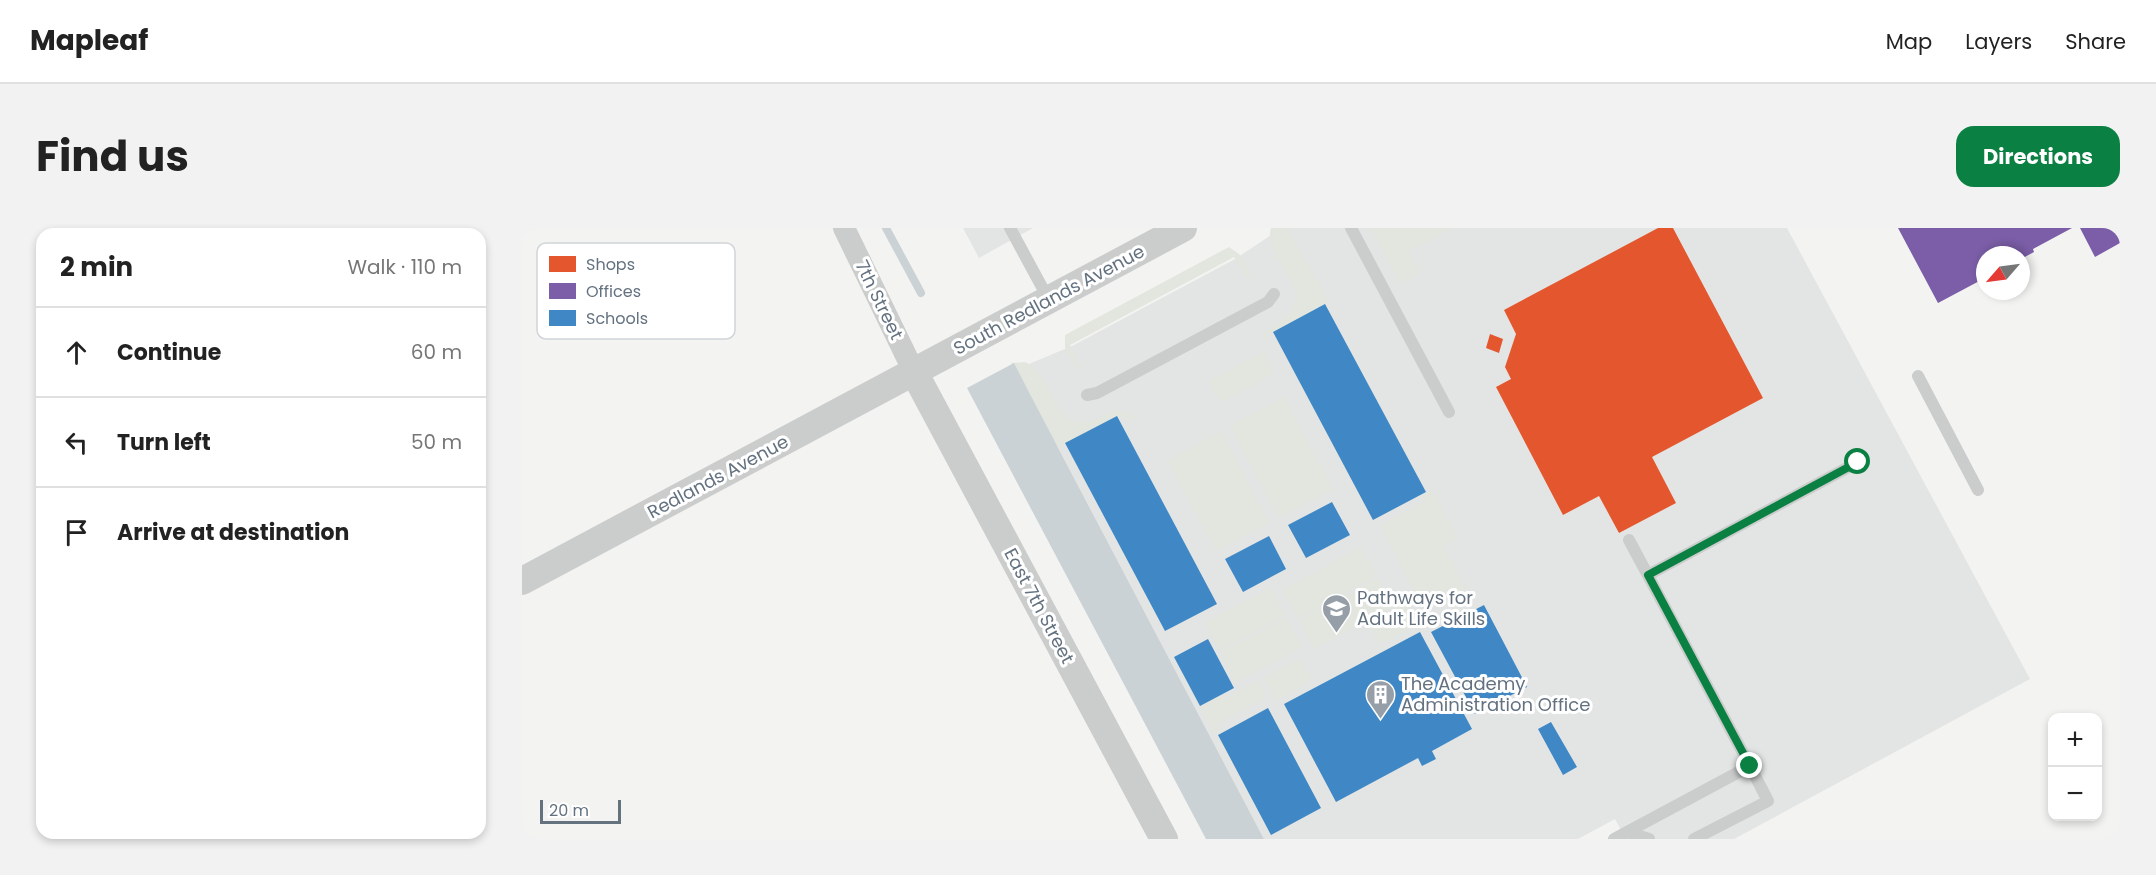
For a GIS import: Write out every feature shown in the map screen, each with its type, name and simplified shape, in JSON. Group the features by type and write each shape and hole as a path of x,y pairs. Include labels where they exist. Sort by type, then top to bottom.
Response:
{"street":[{"name":"7th Street","path":"844,228 914,372"},
{"name":"South Redlands Avenue","path":"914,372 1183,228"},
{"name":"Redlands Avenue","path":"522,581 914,372"},
{"name":"East 7th Street","path":"914,372 1164,839"}],"lane":[{"path":"1010,228 1049,300"},
{"path":"1351,228 1449,412"},
{"path":"1087,395 1097,393 1269,302 1274,294"},
{"path":"1918,376 1978,490"},
{"path":"1648,575 1858,462"},
{"path":"1629,540 1768,801 1694,839"},
{"path":"1614,839 1750,766"},
{"path":"1627,832 1649,839"}],"shaded area":[{"path":"963,228 1033,228 979,258"},
{"path":"1271,228 1287,228 1329,302 1268,335 1267,342 1262,340 1263,332 1284,318 1294,305 1296,292 1276,255 1271,242"},
{"path":"1282,228 1787,228 2030,679 1734,839 1626,839 1615,819 1578,839 1264,839 1017,369 1072,346 1235,259"},
{"path":"1371,228 1452,228 1409,251 1420,273 1400,284"},
{"path":"1229,247 1239,254 1251,273 1249,278 1234,257 1070,345 1080,366 1080,369 1077,368 1065,347 1065,335"},
{"path":"1264,352 1275,373 1220,402 1209,381"},
{"path":"1025,362 1038,372 1067,417 1078,422 1094,420 1116,410 1137,416 1130,421 1117,416 1058,447 1011,363"},
{"path":"1014,363 1264,839 1206,839 967,388"},
{"path":"1284,397 1333,489 1279,518 1230,426"},
{"path":"1221,431 1269,523 1216,551 1167,460"},
{"path":"1432,490 1458,538 1443,545 1466,589 1424,610 1380,525 1424,502 1421,496"},
{"path":"1361,548 1377,576 1298,618 1282,590"},
{"path":"1378,578 1393,607 1314,649 1299,620"},
{"path":"1270,588 1285,616 1219,651 1204,623"},
{"path":"1401,589 1419,624 1379,644 1368,622 1397,607 1391,594"},
{"path":"1286,618 1302,647 1235,682 1220,653"},
{"path":"1300,658 1311,680 1276,700 1264,678"},
{"path":"1258,681 1266,697 1217,724 1220,731 1215,734 1200,706 1221,695 1224,699"}],"building: Shops":[{"path":"1658,228 1673,228 1763,398 1652,457 1676,503 1619,533 1599,496 1563,515 1496,387 1511,379 1505,367 1516,334 1504,310"},
{"path":"1490,334 1503,339 1499,353 1486,348"}],"building: Offices":[{"path":"1898,228 2072,228 2033,249 2034,252 2030,254 2030,246 1976,246 1976,283 1938,303"},
{"path":"2080,228 2120,228 2120,243 2095,257"}],"building: Schools":[{"path":"1325,304 1426,492 1373,520 1273,332"},
{"path":"1117,416 1217,604 1165,631 1065,443"},
{"path":"1332,502 1350,535 1306,558 1288,525"},
{"path":"1269,536 1286,569 1243,592 1225,559"},
{"path":"1484,605 1527,687 1475,714 1431,632"},
{"name":"The Academy Administration Office","path":"1420,632 1472,729 1432,751 1436,759 1422,766 1418,758 1336,802 1284,704"},
{"path":"1208,639 1234,688 1200,706 1174,657"},
{"path":"1268,708 1321,808 1271,835 1218,735"},
{"path":"1551,722 1577,767 1563,775 1538,729"}],"waterway":[{"path":"886,228 921,293"}],"place":[{"name":"Pathways for Adult Life Skills","path":"1336,634"},
{"name":"The Academy Administration Office","path":"1380,720"}],"route":[{"path":"1750,766 1648,575 1858,462"}]}
